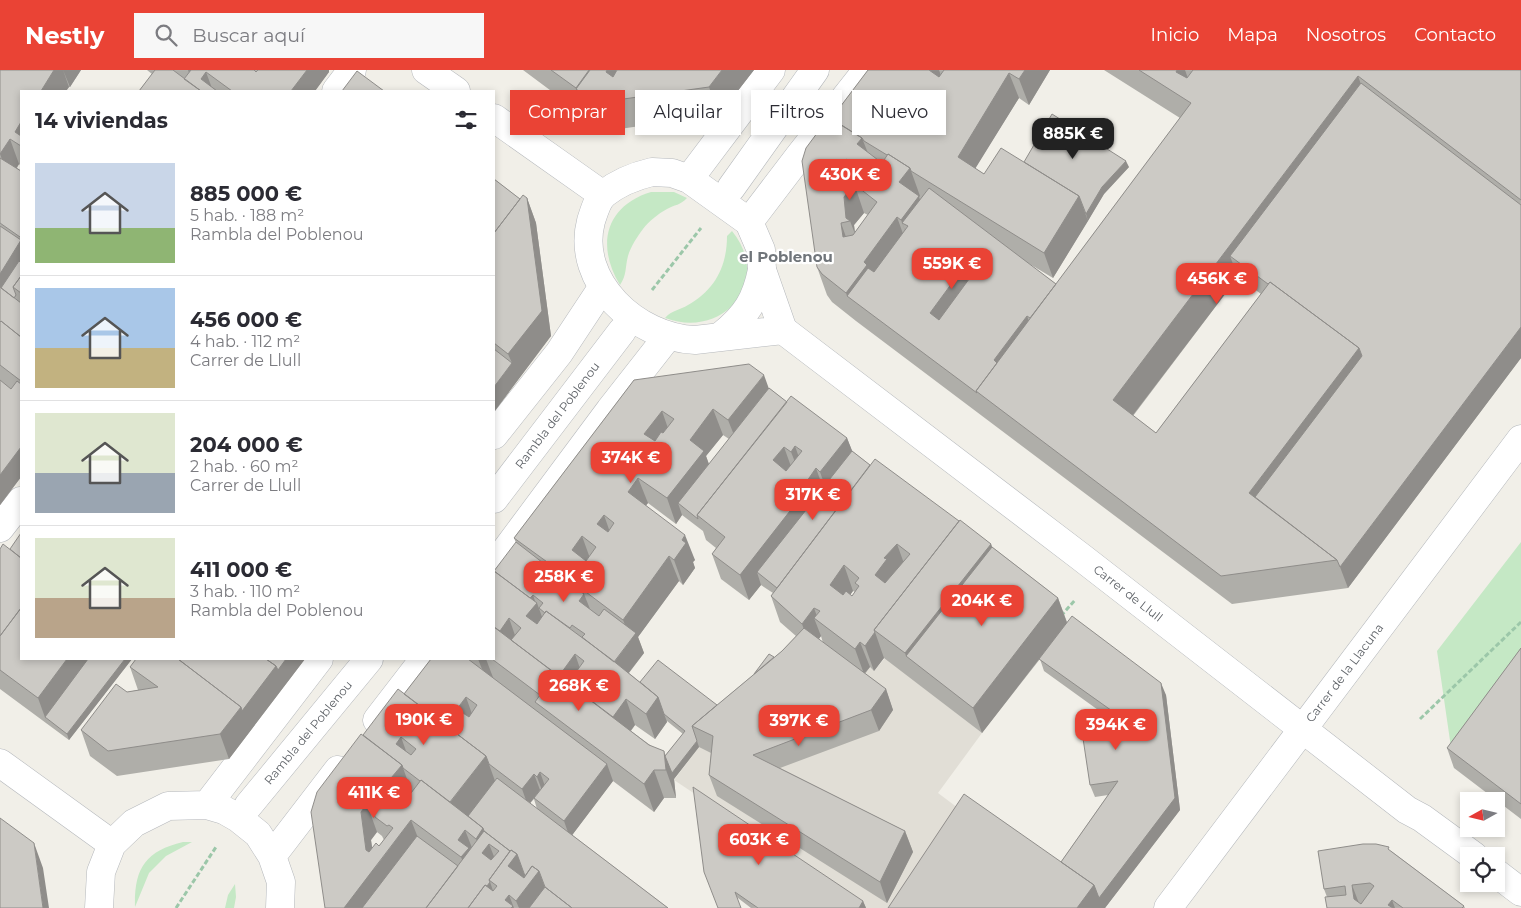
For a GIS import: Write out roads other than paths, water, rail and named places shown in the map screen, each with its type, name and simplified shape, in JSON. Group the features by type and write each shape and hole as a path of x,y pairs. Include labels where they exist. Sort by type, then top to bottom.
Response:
{"street":[{"path":"337,90 352,70"},
{"path":"426,70 455,90"},
{"path":"689,179 771,70"},
{"path":"731,188 815,70"},
{"path":"749,222 867,70"},
{"path":"495,119 603,195"},
{"path":"652,172 672,173 689,179 749,222 761,250 762,270 783,330 695,340 680,339 646,326 632,317 602,288 594,270 590,253 589,230 594,211 603,195 632,177 652,172"},
{"path":"722,336 736,324 754,300 762,270"},
{"path":"495,434 559,353 602,288"},
{"name":"Carrer de Llull","path":"783,330 1407,810 1422,818 1462,847"},
{"name":"Rambla del Poblenou","path":"495,498 622,331"},
{"path":"495,565 610,410 668,336"},
{"name":"Carrer de la Llacuna","path":"1168,908 1521,439"},
{"path":"0,528 20,502"},
{"path":"207,805 318,660"},
{"name":"Rambla del Poblenou","path":"248,806 368,660"},
{"path":"272,856 423,660"},
{"path":"0,763 112,844"},
{"path":"99,908 101,872 112,844 134,823 168,806 207,805 224,810 238,818 258,834 272,856 281,882 280,908"},
{"path":"1505,880 1521,892"}],"district":[{"name":"el Poblenou","path":"786,257"}]}
